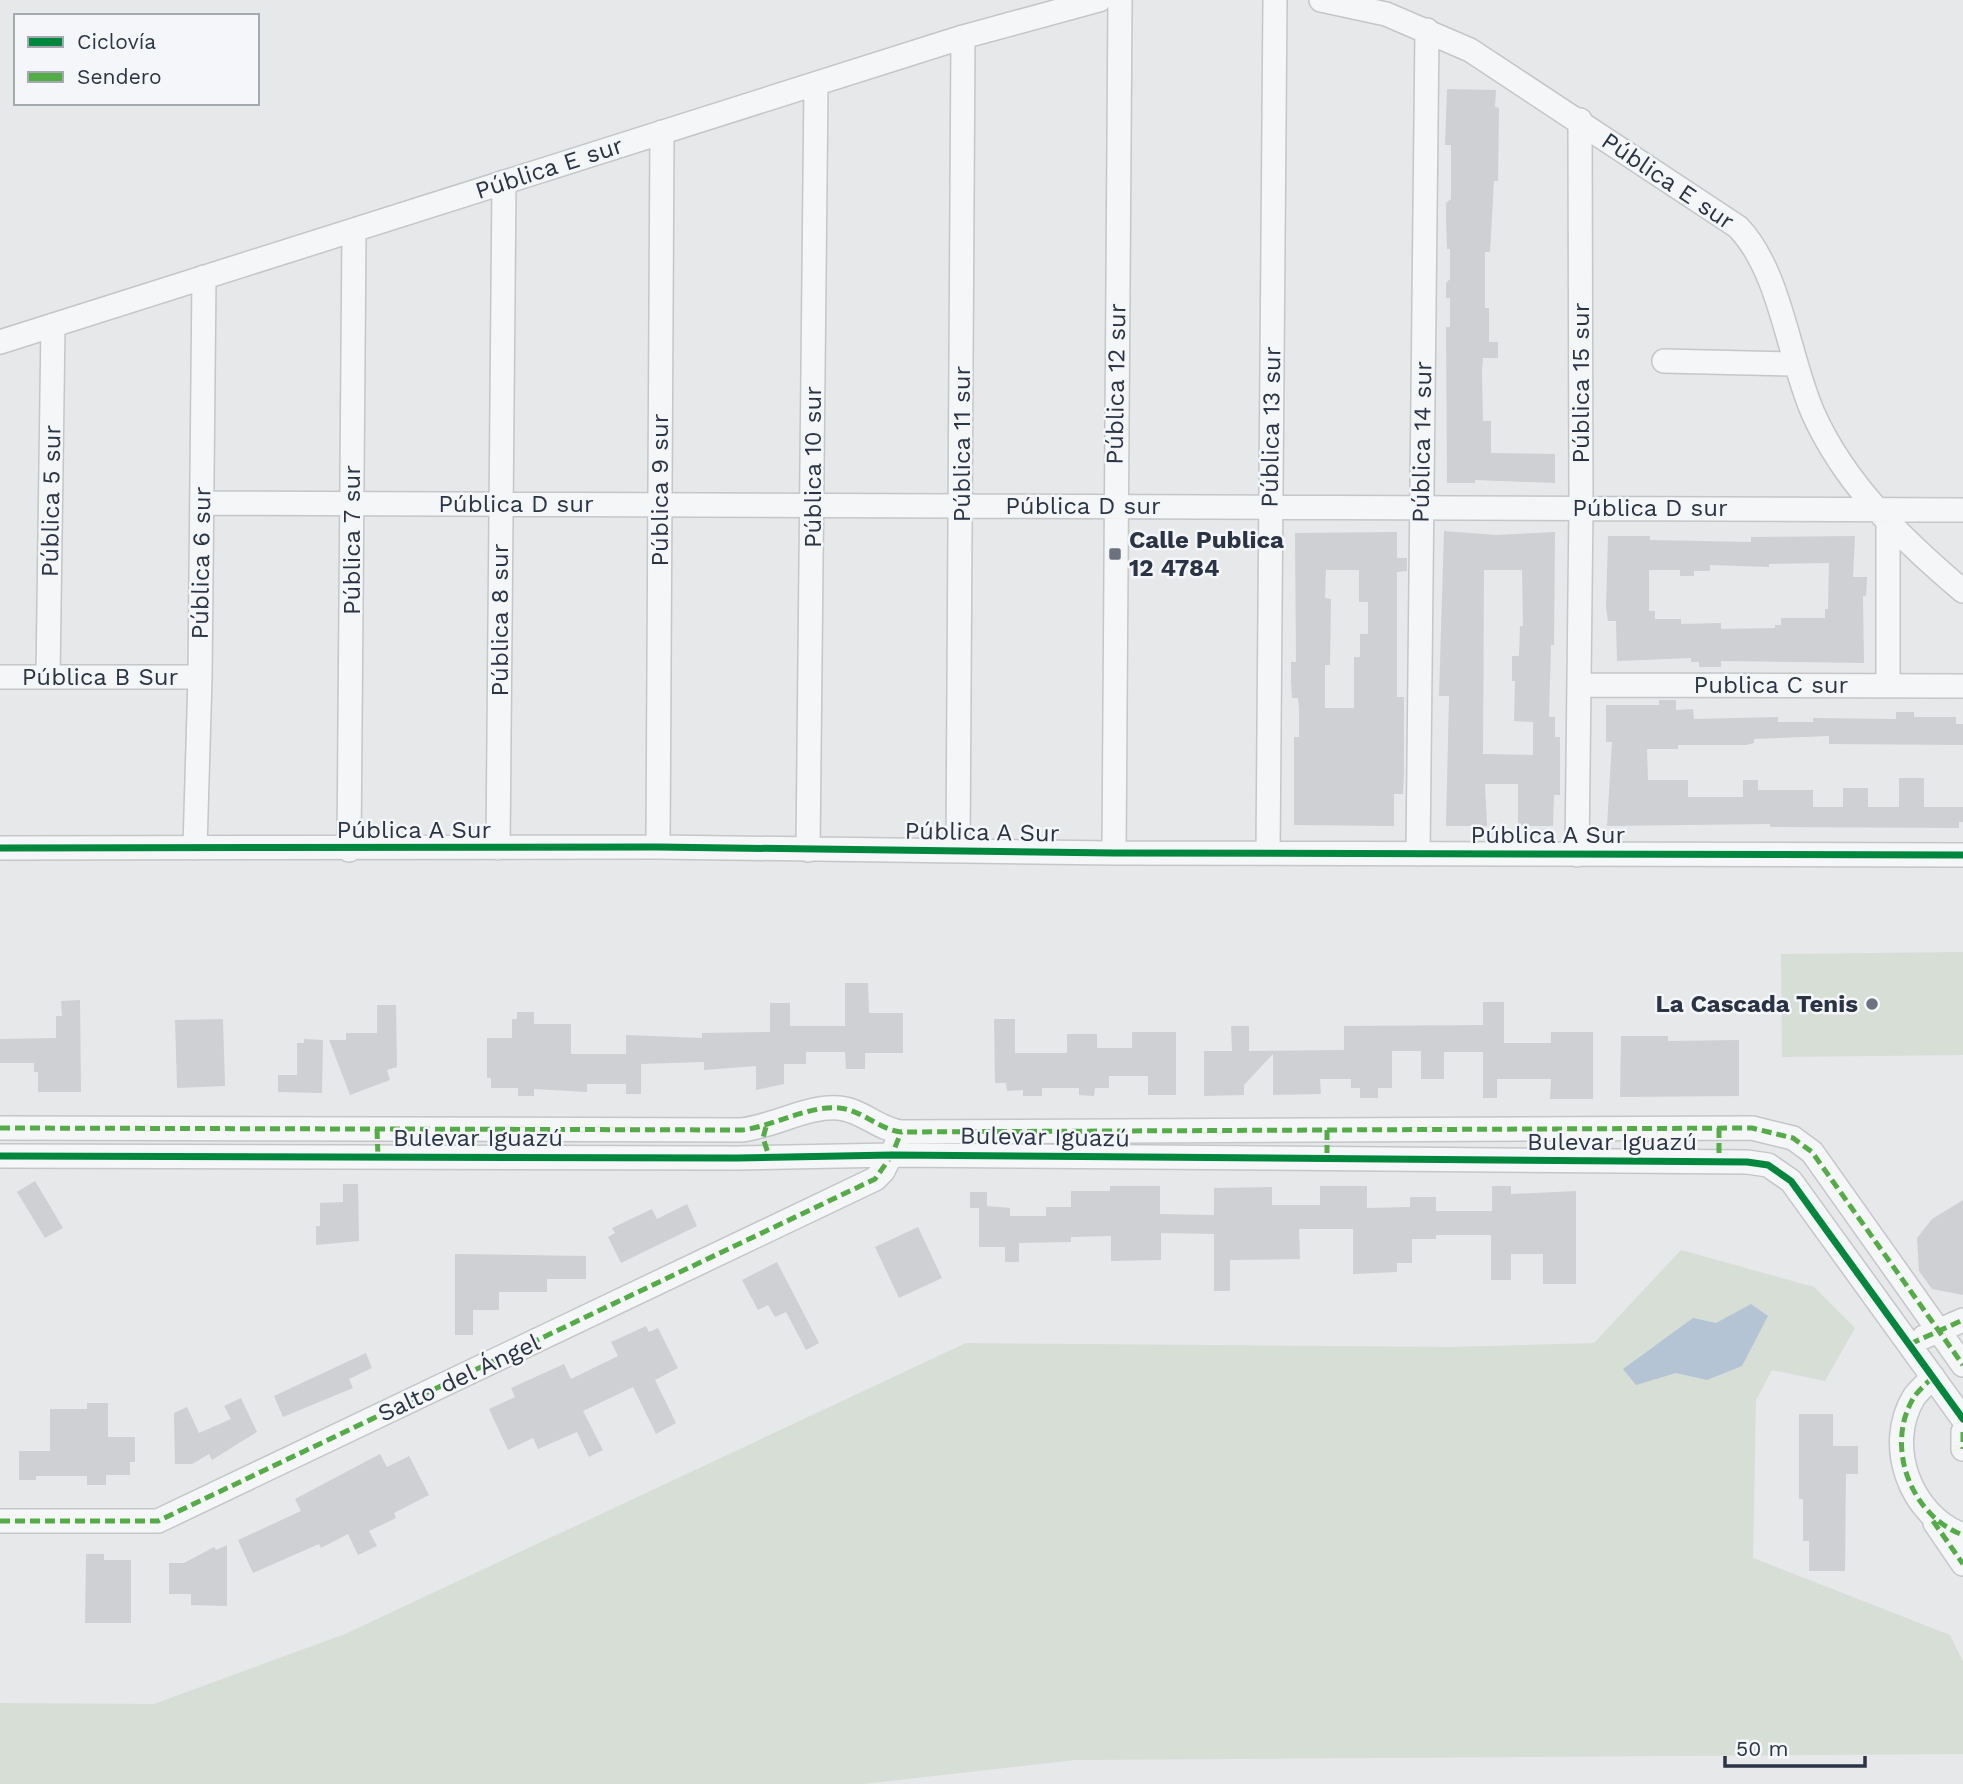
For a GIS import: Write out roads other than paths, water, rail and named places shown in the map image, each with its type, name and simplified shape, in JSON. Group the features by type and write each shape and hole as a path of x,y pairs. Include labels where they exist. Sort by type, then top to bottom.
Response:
{"street":[{"name":"Pública E sur","path":"0,342 963,37 1099,0"},
{"name":"Pública 12 sur","path":"1114,853 1120,0"},
{"name":"Pública 13 sur","path":"1268,853 1275,0"},
{"name":"Pública E sur","path":"1321,0 1386,14 1470,50 1738,228 1753,243 1766,270 1794,363 1814,415 1836,455 1882,516 1963,591"},
{"name":"Pública 14 sur","path":"1418,854 1427,30"},
{"name":"Pública 11 sur","path":"958,851 963,37"},
{"name":"Pública 10 sur","path":"808,850 816,84"},
{"name":"Pública 15 sur","path":"1577,855 1581,507 1580,121"},
{"name":"Pública 9 sur","path":"658,847 662,132"},
{"name":"Pública 8 sur","path":"498,848 504,182"},
{"name":"Pública 7 sur","path":"349,850 354,231"},
{"name":"Pública 6 sur","path":"195,848 200,677 204,277"},
{"name":"Pública 5 sur","path":"48,677 53,325"},
{"path":"1664,361 1794,363"},
{"name":"Pública D sur","path":"202,503 1581,507 1882,516 1963,510"},
{"path":"1882,516 1888,685"},
{"name":"Pública B Sur","path":"0,677 200,677"},
{"name":"Publica C sur","path":"1579,685 1963,686"},
{"name":"Pública A Sur","path":"0,848 349,850 658,847 1114,853 1963,855"},
{"name":"Bulevar Iguazú","path":"0,1128 742,1130 766,1127 810,1111 841,1108 888,1130 901,1132 1719,1128 1776,1132 1805,1146 1829,1175 1963,1365"},
{"path":"766,1127 763,1138 769,1156"},
{"path":"1719,1128 1719,1162"},
{"path":"377,1129 378,1157"},
{"path":"1327,1130 1327,1159"},
{"name":"Salto del Ángel","path":"0,1521 158,1521 875,1179 892,1155 901,1132"},
{"name":"Bulevar Iguazú","path":"0,1156 892,1155 1719,1162 1768,1165 1791,1181 1963,1419"},
{"path":"1910,1344 1963,1320"},
{"path":"1933,1377 1915,1396 1904,1427 1902,1457 1908,1480 1919,1501 1963,1564"},
{"path":"1963,1432 1963,1449"},
{"path":"1919,1501 1932,1515 1963,1535"}],"water":[{"path":"1751,1304 1768,1316 1742,1366 1707,1380 1676,1373 1636,1385 1623,1369 1693,1318 1716,1323"}],"place":[{"name":"Calle Publica 12 4784","path":"1115,554"},
{"name":"La Cascada Tenis","path":"1872,1004"}]}
